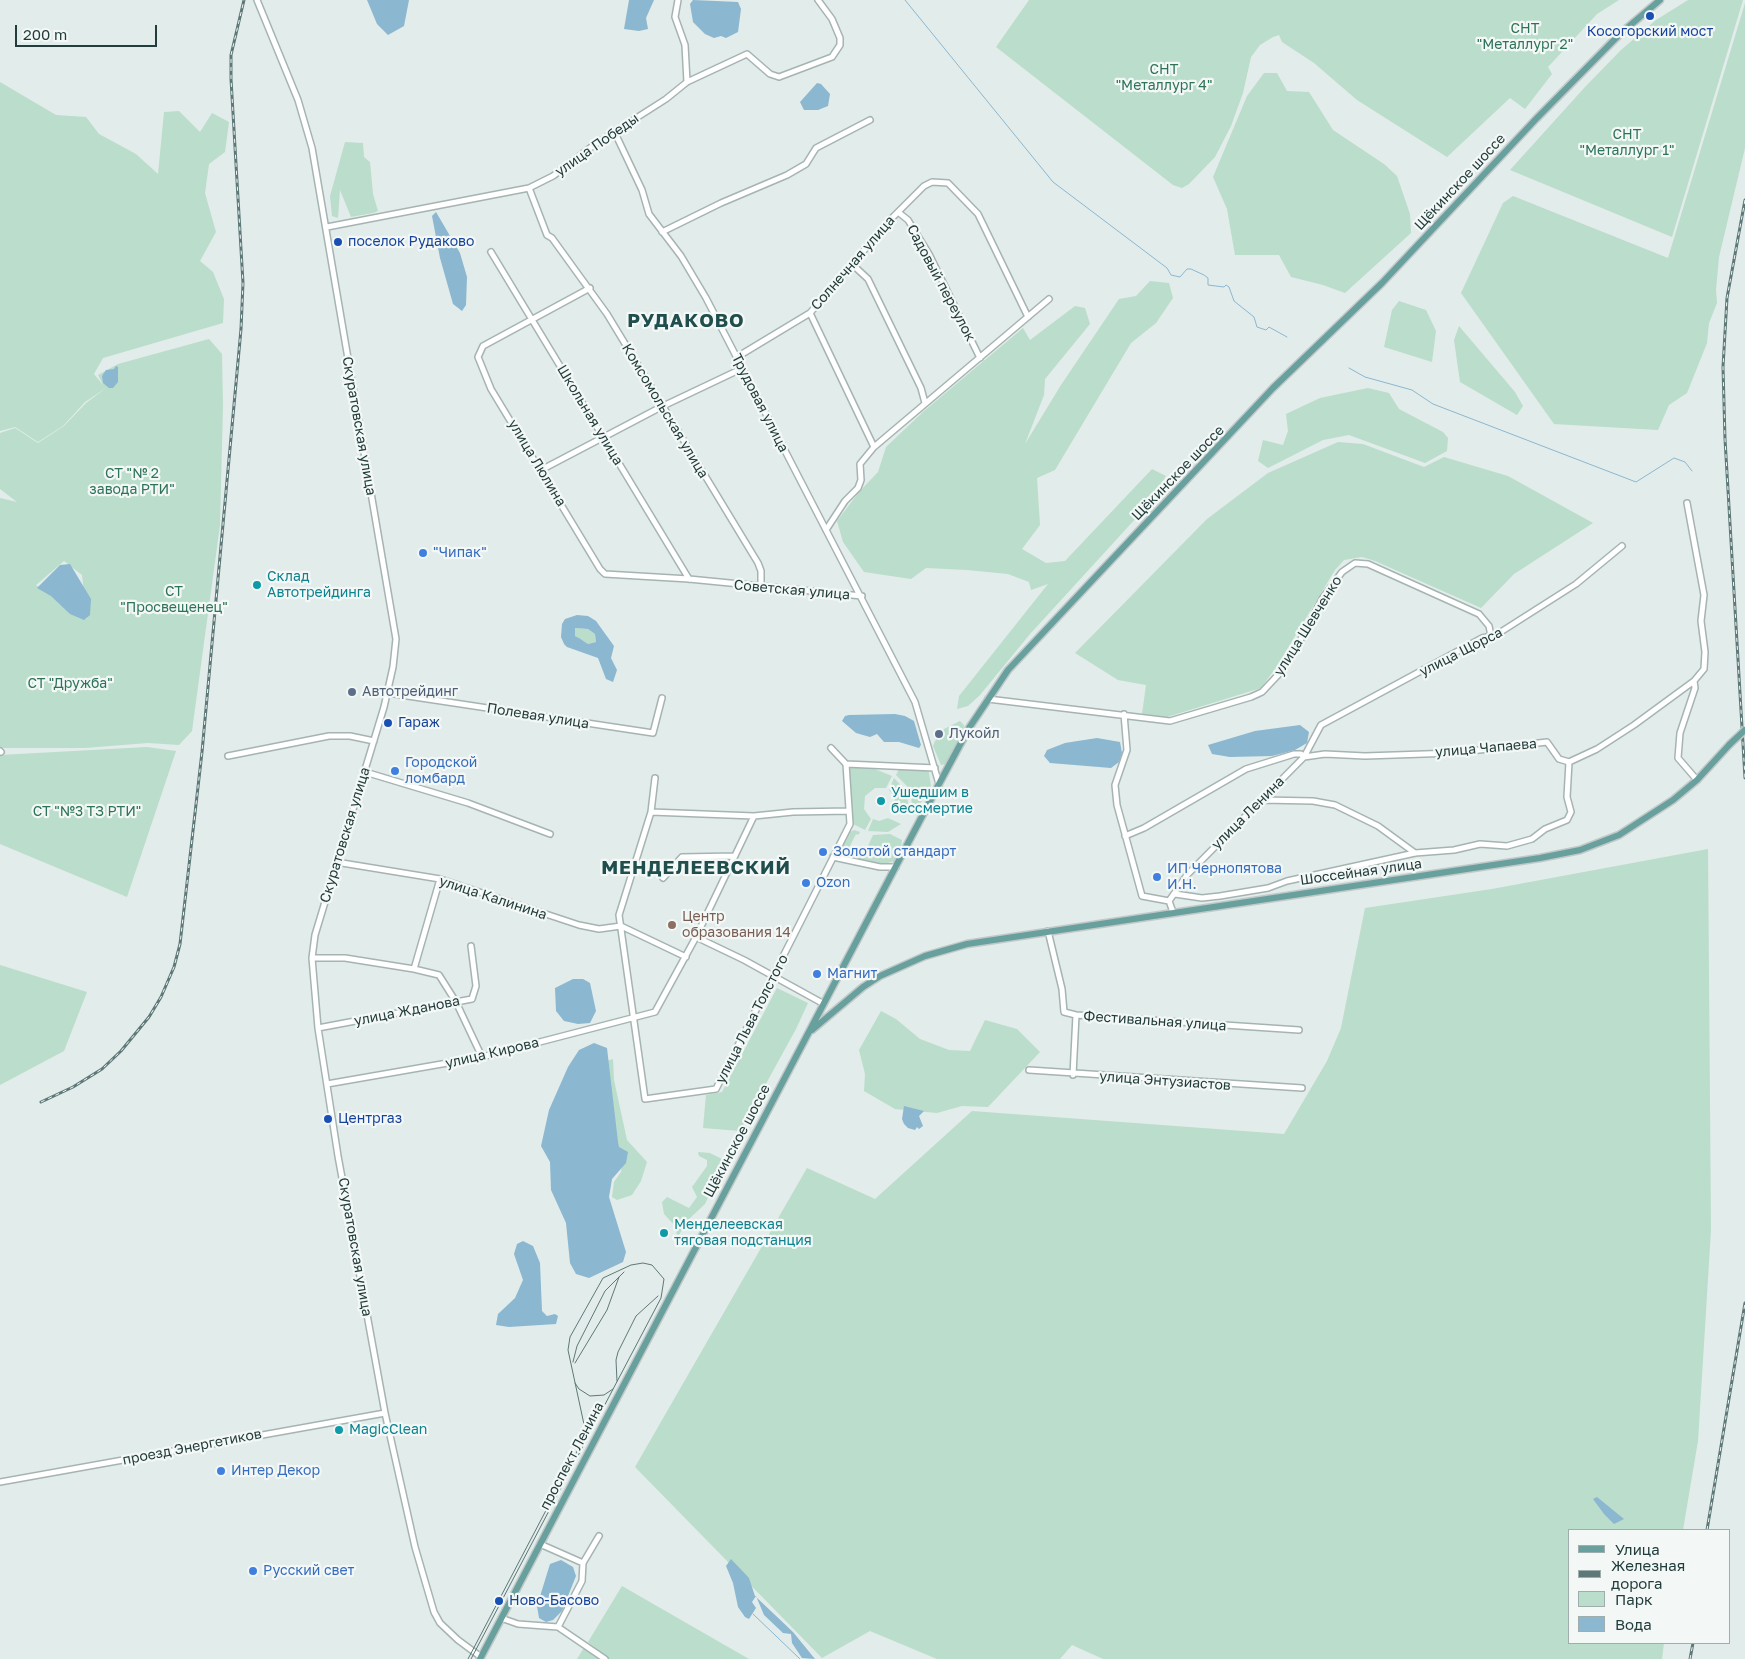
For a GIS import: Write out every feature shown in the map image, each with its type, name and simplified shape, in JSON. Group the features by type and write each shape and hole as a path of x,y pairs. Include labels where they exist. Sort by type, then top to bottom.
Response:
{"main road":[{"name":"Щёкинское шоссе","path":"685,1267 939,784 988,699 1008,670 1273,388 1382,283 1621,33 1660,0"},
{"name":"Шоссейная улица","path":"808,1034 862,987 902,965 967,944 1540,858 1580,850 1633,827 1697,780 1745,730"},
{"name":"проспект Ленина","path":"481,1658 685,1267"}],"street":[{"name":"Скуратовская улица","path":"258,0 305,122 312,148 327,226 396,639 388,693 315,935 312,958 318,1028 385,1412 415,1547 434,1612 448,1632 481,1658"},
{"path":"678,0 675,17 685,45 687,82"},
{"name":"улица Победы","path":"327,226 529,188 553,176 594,145 666,99 687,82 747,54 770,74 779,77 832,57 840,46 840,38 832,20 818,0"},
{"path":"662,232 721,203 787,175 806,164 816,148 870,120"},
{"name":"Трудовая улица","path":"614,133 642,190 649,214 681,256 737,357 741,368 862,596"},
{"name":"Солнечная улица","path":"737,357 810,313 854,265 862,251 898,212 924,186 932,182 941,181 955,188 978,214 1028,317"},
{"name":"Комсомольская улица","path":"529,188 547,235 552,238 590,288 758,563 761,571 761,588"},
{"name":"Садовый переулок","path":"898,212 908,220 929,254 980,358"},
{"name":"Школьная улица","path":"491,252 689,579"},
{"path":"854,265 868,279 921,388 926,403"},
{"path":"533,320 590,288"},
{"path":"826,530 845,501 858,488 861,480 860,464 874,447 1049,299"},
{"path":"810,313 874,447"},
{"name":"улица Люлина","path":"533,320 483,346 478,357 491,389 600,569 610,574"},
{"path":"541,470 661,406 741,368"},
{"path":"1175,894 1202,898 1258,889 1416,853 1454,850 1480,844 1507,846 1532,839 1545,829 1562,824 1567,820 1571,812 1567,797 1570,762 1596,749 1634,725 1694,681 1702,672 1705,660 1701,621 1704,602 1687,503"},
{"name":"улица Щорса","path":"1304,757 1321,725 1482,638 1491,636 1576,584 1622,546"},
{"name":"улица Шевченко","path":"988,699 1170,721 1262,692 1292,656 1305,628 1329,590 1342,572 1355,563 1368,564 1479,614 1490,626 1491,636"},
{"name":"Советская улица","path":"610,574 689,579 761,588 862,596 915,702 939,784"},
{"path":"1694,681 1695,688 1678,743 1678,758 1697,780"},
{"name":"Полевая улица","path":"388,693 653,733 662,698"},
{"path":"1124,714 1127,750 1115,784 1117,805 1142,896 1169,900 1173,912"},
{"path":"228,756 329,736 350,736 374,741"},
{"name":"улица Чапаева","path":"1304,757 1354,753 1365,756 1454,753 1547,742 1559,759 1570,762"},
{"path":"831,748 846,764 935,768"},
{"path":"1125,836 1144,828 1246,768 1294,754 1301,754 1304,757"},
{"name":"улица Ленина","path":"1169,900 1187,875 1304,757"},
{"name":"улица Льва Толстого","path":"633,1018 645,1099 716,1089 850,824 846,764"},
{"path":"365,772 468,803 550,834"},
{"path":"633,1018 619,915 651,812 655,778"},
{"path":"1262,800 1335,805 1378,826 1416,853"},
{"path":"651,812 754,816 786,812 848,811"},
{"path":"621,926 686,957 754,816"},
{"path":"663,878 682,856 735,856"},
{"path":"832,858 896,867"},
{"name":"улица Калинина","path":"336,862 440,879 579,925 599,929 621,926"},
{"path":"414,969 440,879"},
{"name":"Фестивальная улица","path":"1048,931 1062,989 1064,1012 1076,1015 1300,1030"},
{"path":"696,937 774,975 824,1004"},
{"name":"улица Жданова","path":"318,1028 472,999 476,986 471,946"},
{"name":"улица Кирова","path":"327,1084 482,1058 655,1012 686,957"},
{"path":"312,958 345,958 439,975 456,1002 482,1058"},
{"path":"1073,1074 1076,1015"},
{"name":"улица Энтузиастов","path":"1029,1070 1302,1088"},
{"name":"проезд Энергетиков","path":"0,1482 385,1412"},
{"path":"558,1627 582,1581 583,1563 599,1536"},
{"path":"540,1544 583,1563"},
{"path":"501,1618 518,1624 558,1627 605,1659"}],"green space":[{"name":"СНТ \"Металлург 4\"","path":"1029,0 1619,0 1597,14 1548,67 1552,74 1525,109 1510,98 1447,157 1357,100 1314,63 1282,42 1279,35 1273,37 1260,45 1251,57 1243,93 1231,126 1215,157 1189,184 1182,188 1173,185 996,47"},
{"name":"СНТ \"Металлург 1\"","path":"1688,0 1743,0 1672,237 1510,170 1621,50 1656,20"},
{"path":"1745,3 1745,148 1719,257 1716,290 1717,303 1709,323 1707,343 1687,393 1669,405 1658,430 1554,424 1461,293 1503,203 1513,196 1668,258"},
{"path":"1264,73 1277,73 1287,91 1309,92 1333,130 1384,164 1397,176 1410,214 1411,233 1345,293 1291,277 1279,255 1235,255 1227,209 1213,177 1247,96"},
{"path":"0,82 56,115 86,117 99,134 136,154 158,174 164,112 179,111 200,132 212,113 229,122 225,152 209,164 205,193 216,232 200,261 213,272 224,299 223,323 103,358 94,374 103,385 98,375 118,364 209,339 222,354 223,406 220,525 192,731 179,745 148,743 85,748 0,748 0,498 17,502 0,489 0,433 15,428 38,443 64,426 86,403 106,388 85,402 63,426 38,442 15,427 0,431","holes":["64,561 82,575 87,619 36,585"]},
{"path":"345,142 363,143 364,157 370,162 373,194 378,211 351,217 340,190 338,218 332,216 330,196"},
{"path":"1150,281 1169,283 1173,298 1156,323 1131,343 1055,470 1037,478 1040,525 1022,549 1046,563 1065,561 1152,469 1166,476 1148,505 1030,634 980,695 968,706 957,709 959,696 1048,584 1031,590 1029,582 1008,574 967,570 926,568 911,579 864,572 843,542 837,521 859,492 878,472 886,447 924,411 1023,328 1030,340 1075,306 1085,308 1090,324 1045,379 1044,395 1025,444 1061,385 1119,299 1136,296"},
{"path":"1399,301 1426,310 1436,331 1432,362 1384,347 1392,310"},
{"path":"1459,326 1515,392 1523,406 1517,415 1460,382 1454,340"},
{"path":"1368,388 1389,393 1399,409 1443,432 1448,438 1447,451 1425,463 1349,435 1323,440 1268,468 1258,461 1263,440 1283,445 1288,431 1286,414 1320,398"},
{"path":"1338,442 1363,444 1424,467 1444,457 1508,476 1593,523 1514,574 1481,608 1375,561 1362,557 1344,560 1335,570 1277,666 1261,688 1167,717 1142,714 1146,685 1118,680 1075,653 1207,519 1268,473"},
{"path":"575,628 588,629 595,634 596,642 588,644 575,636"},
{"path":"960,721 964,725 963,734 946,764 941,765 933,746 935,741 944,729"},
{"name":"СТ \"№3 ТЗ РТИ\"","path":"147,747 176,751 127,897 0,844 0,755"},
{"path":"847,766 867,766 892,776 886,788 875,788 865,796 864,809 871,819 865,830 851,823"},
{"path":"899,769 928,770 931,786 917,809 912,808 911,793 896,775"},
{"path":"894,778 906,791 909,808 895,802 894,796 889,790"},
{"path":"888,818 901,824 888,832 868,831 873,819 879,821"},
{"path":"854,830 860,832 858,835 856,834 848,850 839,854 848,833"},
{"path":"890,834 902,840 900,853 895,861 881,865 858,860 858,857 863,857 873,835"},
{"path":"1708,849 1711,1230 1698,1441 1683,1529 1568,1529 1568,1644 1664,1644 1662,1659 1103,1659 1072,1645 1060,1659 937,1659 870,1631 822,1658 635,1467 807,1168 875,1199 972,1111 1284,1134 1327,1061 1341,1028 1365,908 1492,889"},
{"path":"0,965 87,992 64,1051 0,1085"},
{"path":"777,988 808,1003 796,1029 740,1131 703,1128 706,1095 722,1092"},
{"path":"881,1011 896,1019 920,1039 949,1050 970,1051 985,1020 1017,1029 1040,1052 988,1107 962,1106 937,1113 895,1109 864,1091 865,1074 859,1050"},
{"path":"613,1059 614,1080 627,1140 647,1162 641,1181 632,1195 617,1200 612,1197 614,1182 621,1172 622,1164 616,1156 606,1061"},
{"path":"698,1152 710,1153 722,1159 724,1164 705,1204 689,1219 677,1238 676,1227 664,1214 662,1202 667,1197 689,1208 697,1197 692,1187 707,1166 707,1160 699,1156"},
{"path":"622,1586 749,1659 609,1659 588,1642"},
{"path":"585,1646 601,1659 577,1659"}],"water":[{"path":"367,0 409,0 404,26 388,35 377,24"},
{"path":"629,0 654,0 646,18 648,29 639,31 624,29"},
{"path":"693,0 738,2 741,9 738,32 726,38 721,36 714,38 705,34 693,22 690,4"},
{"path":"817,83 821,84 830,94 828,106 818,110 804,110 800,102"},
{"path":"436,212 460,253 467,277 466,305 462,311 453,304 440,258 432,216"},
{"path":"116,366 118,367 118,382 113,388 109,388 103,383 102,376 106,370 114,369"},
{"path":"70,564 91,599 90,615 84,620 70,614 51,596 37,588 60,565"},
{"path":"577,615 588,616 596,621 614,646 611,658 617,670 613,682 606,679 598,658 567,647 564,644 561,637 562,624 565,619","holes":["575,628 588,629 595,634 596,642 588,644 575,636"]},
{"path":"895,714 905,716 914,721 921,745 919,748 899,742 884,742 877,734 870,737 856,733 842,721 845,716 849,715"},
{"path":"1300,725 1309,732 1307,743 1295,750 1272,756 1230,757 1212,754 1208,745 1255,731"},
{"path":"1097,738 1120,742 1122,753 1119,762 1111,768 1050,763 1044,756 1047,750 1065,743"},
{"path":"573,979 583,979 590,983 596,1011 590,1023 578,1024 564,1021 556,1011 555,988"},
{"path":"594,1043 607,1048 619,1147 628,1152 626,1163 612,1179 609,1197 626,1252 623,1262 589,1278 576,1274 570,1263 566,1223 551,1190 550,1162 541,1146 549,1110 568,1067 579,1050"},
{"path":"904,1106 924,1111 919,1116 923,1126 919,1129 917,1127 915,1130 908,1128 904,1124 902,1119"},
{"path":"523,1241 533,1246 540,1263 542,1311 547,1316 555,1314 558,1316 556,1324 509,1327 496,1325 498,1314 515,1298 523,1280 514,1254 517,1244"},
{"path":"1597,1497 1624,1519 1614,1524 1593,1499"},
{"path":"731,1559 749,1578 756,1597 752,1602 756,1608 749,1619 745,1617 738,1607 733,1583 726,1566"},
{"path":"561,1560 573,1567 576,1576 562,1611 553,1620 546,1622 539,1618 537,1606 550,1564"},
{"path":"757,1598 793,1632 815,1659 802,1658 792,1643 791,1634 783,1633 764,1615"}],"waterway":[{"path":"905,0 1053,182 1167,268 1171,275 1180,277 1187,269 1191,269 1208,278 1208,285 1224,287 1226,285 1229,287 1234,301 1254,317 1257,327 1266,330 1269,327 1287,337"},
{"path":"1349,368 1365,377 1412,390 1433,404 1636,482 1674,458 1685,462 1692,471"},
{"path":"753,1614 800,1659"}],"tram line":[{"path":"468,1659 585,1436 568,1350 570,1337 603,1278 631,1265 643,1263 652,1265 664,1279 661,1298 471,1659"},
{"path":"573,1362 577,1346 605,1291 624,1272"},
{"path":"575,1363 607,1310 619,1277"},
{"path":"617,1381 616,1360 618,1352 636,1316 658,1296"},
{"path":"575,1383 579,1389 590,1396 604,1395 613,1389"}],"railway":[{"path":"41,1102 73,1087 102,1069 121,1051 149,1017 161,997 174,967 180,944 202,752 241,329 243,283 231,55 244,0"},
{"path":"1745,200 1727,298 1723,367 1725,439 1745,778"},
{"path":"1707,1529 1745,1303"},
{"path":"1690,1659 1693,1644"}],"place":[{"name":"Косогорский мост","path":"1650,16"},
{"name":"поселок Рудаково","path":"338,242"},
{"name":"\"Чипак\"","path":"423,553"},
{"name":"Склад Автотрейдинга","path":"257,585"},
{"name":"Автотрейдинг","path":"352,692"},
{"name":"Гараж","path":"388,723"},
{"name":"Лукойл","path":"939,734"},
{"name":"Городской ломбард","path":"395,771"},
{"name":"Ушедшим в бессмертие","path":"881,801"},
{"name":"Золотой стандарт","path":"823,852"},
{"name":"ИП Чернопятова И.Н.","path":"1157,877"},
{"name":"Ozon","path":"806,883"},
{"name":"Центр образования 14","path":"672,925"},
{"name":"Магнит","path":"817,974"},
{"name":"Центргаз","path":"328,1119"},
{"name":"Менделеевская тяговая подстанция","path":"664,1233"},
{"name":"MagicClean","path":"339,1430"},
{"name":"Интер Декор","path":"221,1471"},
{"name":"Русский свет","path":"253,1571"},
{"name":"Ново-Басово","path":"499,1601"}],"district":[{"name":"РУДАКОВО","path":"686,321"},
{"name":"МЕНДЕЛЕЕВСКИЙ","path":"696,868"}],"park label":[{"name":"СНТ \"Металлург 2\"","path":"1525,38"},
{"name":"СТ \"№ 2 завода РТИ\"","path":"132,482"},
{"name":"СТ \"Просвещенец\"","path":"174,600"},
{"name":"СТ \"Дружба\"","path":"70,684"}]}
